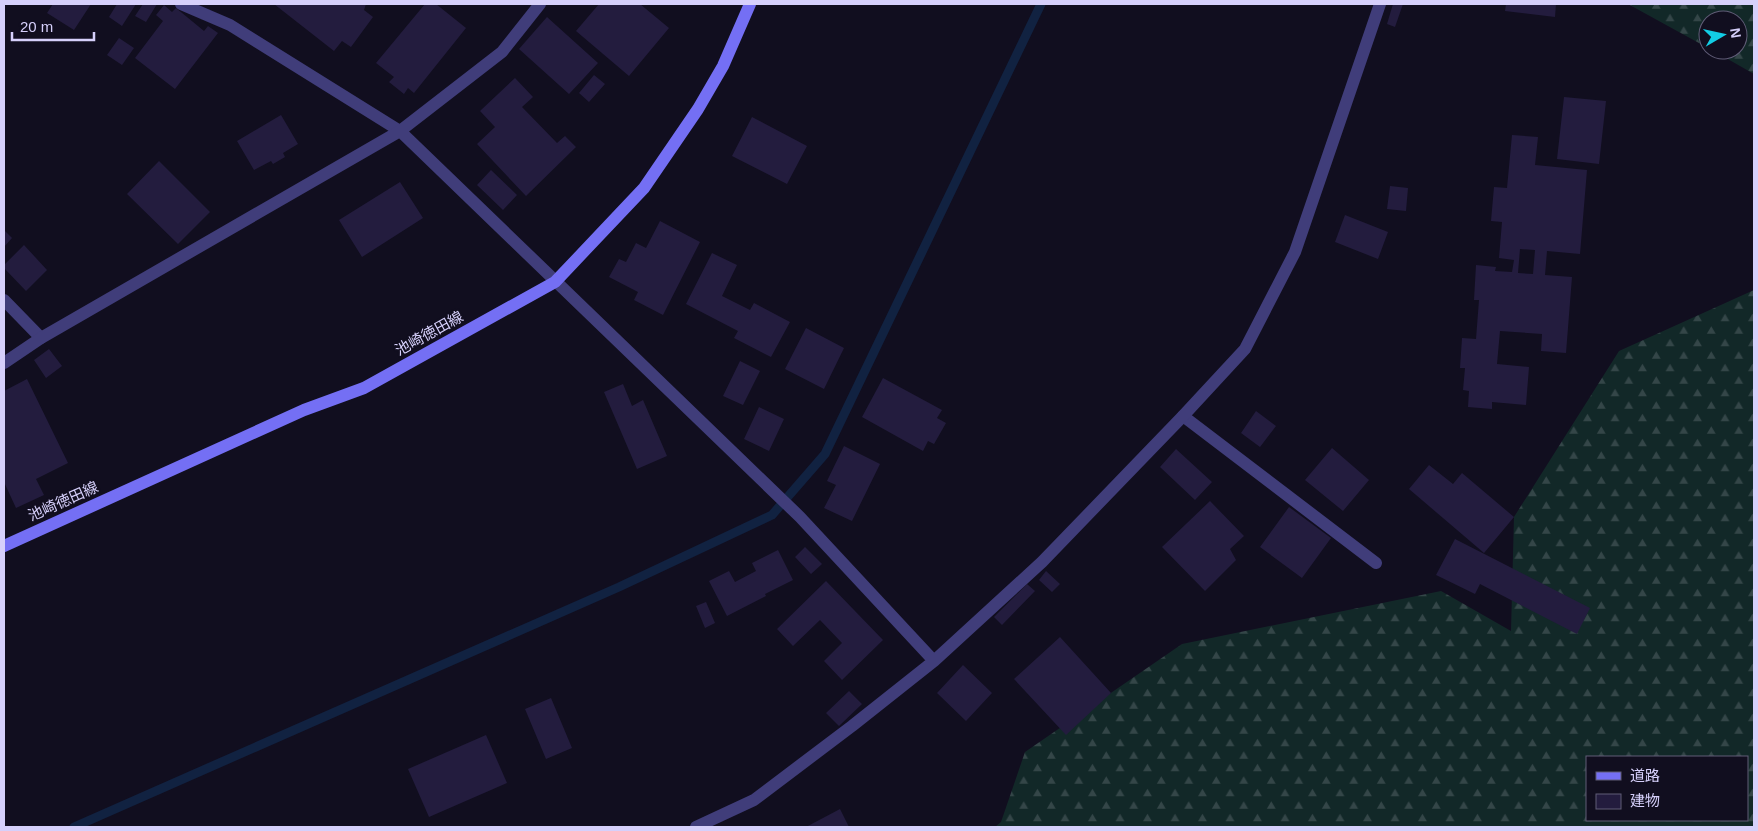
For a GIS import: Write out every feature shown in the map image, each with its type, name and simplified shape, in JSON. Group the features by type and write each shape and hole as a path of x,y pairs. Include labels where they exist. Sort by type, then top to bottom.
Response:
{"main road":[{"name":"池崎徳田線","path":"4,546 304,410 364,388 555,282 644,188 703,100 722,66 750,4"}],"street":[{"path":"181,4 230,25 400,131 774,494 800,517 934,661"},
{"path":"4,363 41,338 400,131 502,52 540,4"},
{"path":"696,827 754,800 934,661 1042,562 1245,349 1295,252 1380,4"},
{"path":"4,300 41,338"},
{"path":"1183,416 1376,563"}],"green space":[{"path":"1628,4 1754,4 1754,74 1730,60 1748,60 1748,10 1698,10 1698,42"},
{"path":"1754,290 1754,827 995,827 1001,822 1025,752 1182,644 1441,591 1511,631 1514,517 1619,351"}],"building":[{"path":"53,4 91,4 74,30 47,13"},
{"path":"117,4 136,4 122,26 109,17"},
{"path":"143,4 157,4 146,22 135,16"},
{"path":"274,4 366,4 364,10 373,17 351,47 342,41 334,51"},
{"path":"425,4 436,4 466,28 414,93 408,88 404,94 389,82 394,77 376,63"},
{"path":"599,4 640,4 669,28 629,76 576,31"},
{"path":"1393,4 1403,4 1395,27 1387,24"},
{"path":"1506,4 1556,4 1555,17 1505,11"},
{"path":"164,5 172,12 176,8 204,31 208,26 218,33 175,89 135,58 163,21 156,15"},
{"path":"547,17 598,63 569,94 519,49"},
{"path":"119,38 134,48 122,65 107,55"},
{"path":"594,75 605,84 589,102 579,93"},
{"path":"515,78 533,97 522,107 557,143 565,136 576,147 526,196 477,144 495,127 480,111"},
{"path":"1564,97 1606,101 1599,164 1557,159"},
{"path":"281,115 298,144 283,153 285,157 273,164 271,161 254,170 237,141"},
{"path":"752,117 807,146 787,184 732,156"},
{"path":"1512,135 1538,137 1535,165 1587,170 1580,254 1547,251 1545,275 1572,277 1566,353 1541,351 1542,334 1500,331 1497,364 1529,367 1526,405 1492,402 1492,409 1468,407 1469,391 1463,390 1465,368 1460,368 1462,338 1476,339 1479,300 1474,300 1476,265 1496,267 1495,271 1512,272 1514,260 1499,258 1502,222 1491,221 1494,187 1507,188","holes":["1520,249 1535,250 1533,274 1518,273"]},
{"path":"159,161 210,212 178,244 127,194"},
{"path":"491,170 517,195 503,210 477,185"},
{"path":"400,182 423,218 362,257 339,220"},
{"path":"1390,186 1408,188 1406,211 1387,209"},
{"path":"1345,215 1388,232 1378,259 1335,242"},
{"path":"660,221 700,242 663,315 634,300 638,292 609,277 619,259 626,262 636,243 646,248"},
{"path":"4,230 12,238 4,247"},
{"path":"24,245 47,270 26,291 4,268 4,265"},
{"path":"712,253 737,265 722,296 750,310 754,303 790,322 771,357 734,338 738,331 686,304"},
{"path":"806,328 844,348 824,389 785,369"},
{"path":"49,349 62,366 46,378 34,360"},
{"path":"740,361 760,371 743,405 723,396"},
{"path":"883,378 942,410 937,418 946,423 934,444 928,441 923,451 862,417"},
{"path":"27,379 68,463 36,479 44,495 16,508 4,482 4,391"},
{"path":"623,384 632,406 643,400 667,456 637,469 604,392"},
{"path":"759,407 784,419 769,451 744,439"},
{"path":"1256,411 1276,426 1260,447 1241,433"},
{"path":"844,446 880,464 852,521 824,508 836,485 827,481"},
{"path":"1332,448 1369,480 1343,511 1305,480"},
{"path":"1176,449 1212,482 1195,500 1160,467"},
{"path":"1429,465 1453,484 1462,473 1514,517 1484,553 1409,489"},
{"path":"1210,501 1244,536 1230,549 1236,560 1205,591 1162,547"},
{"path":"1289,507 1331,538 1302,578 1260,547"},
{"path":"1455,539 1590,608 1577,634 1480,584 1475,594 1436,575"},
{"path":"805,547 822,564 811,574 795,557"},
{"path":"778,550 793,580 727,616 709,581 729,571 735,582 756,571 752,563"},
{"path":"1046,571 1060,584 1052,592 1039,580"},
{"path":"826,581 883,640 842,680 824,661 842,643 820,620 793,646 777,629"},
{"path":"1027,584 1035,591 1002,625 994,617"},
{"path":"706,602 715,623 705,628 696,606"},
{"path":"1060,637 1111,693 1066,735 1014,679"},
{"path":"963,665 992,693 966,721 937,693"},
{"path":"849,691 862,704 839,726 826,713"},
{"path":"551,698 572,748 546,759 525,709"},
{"path":"486,735 507,783 429,817 408,769"},
{"path":"840,809 849,827 806,827"}],"waterway":[{"path":"74,827 619,587 772,515 825,454 1041,4"}]}
